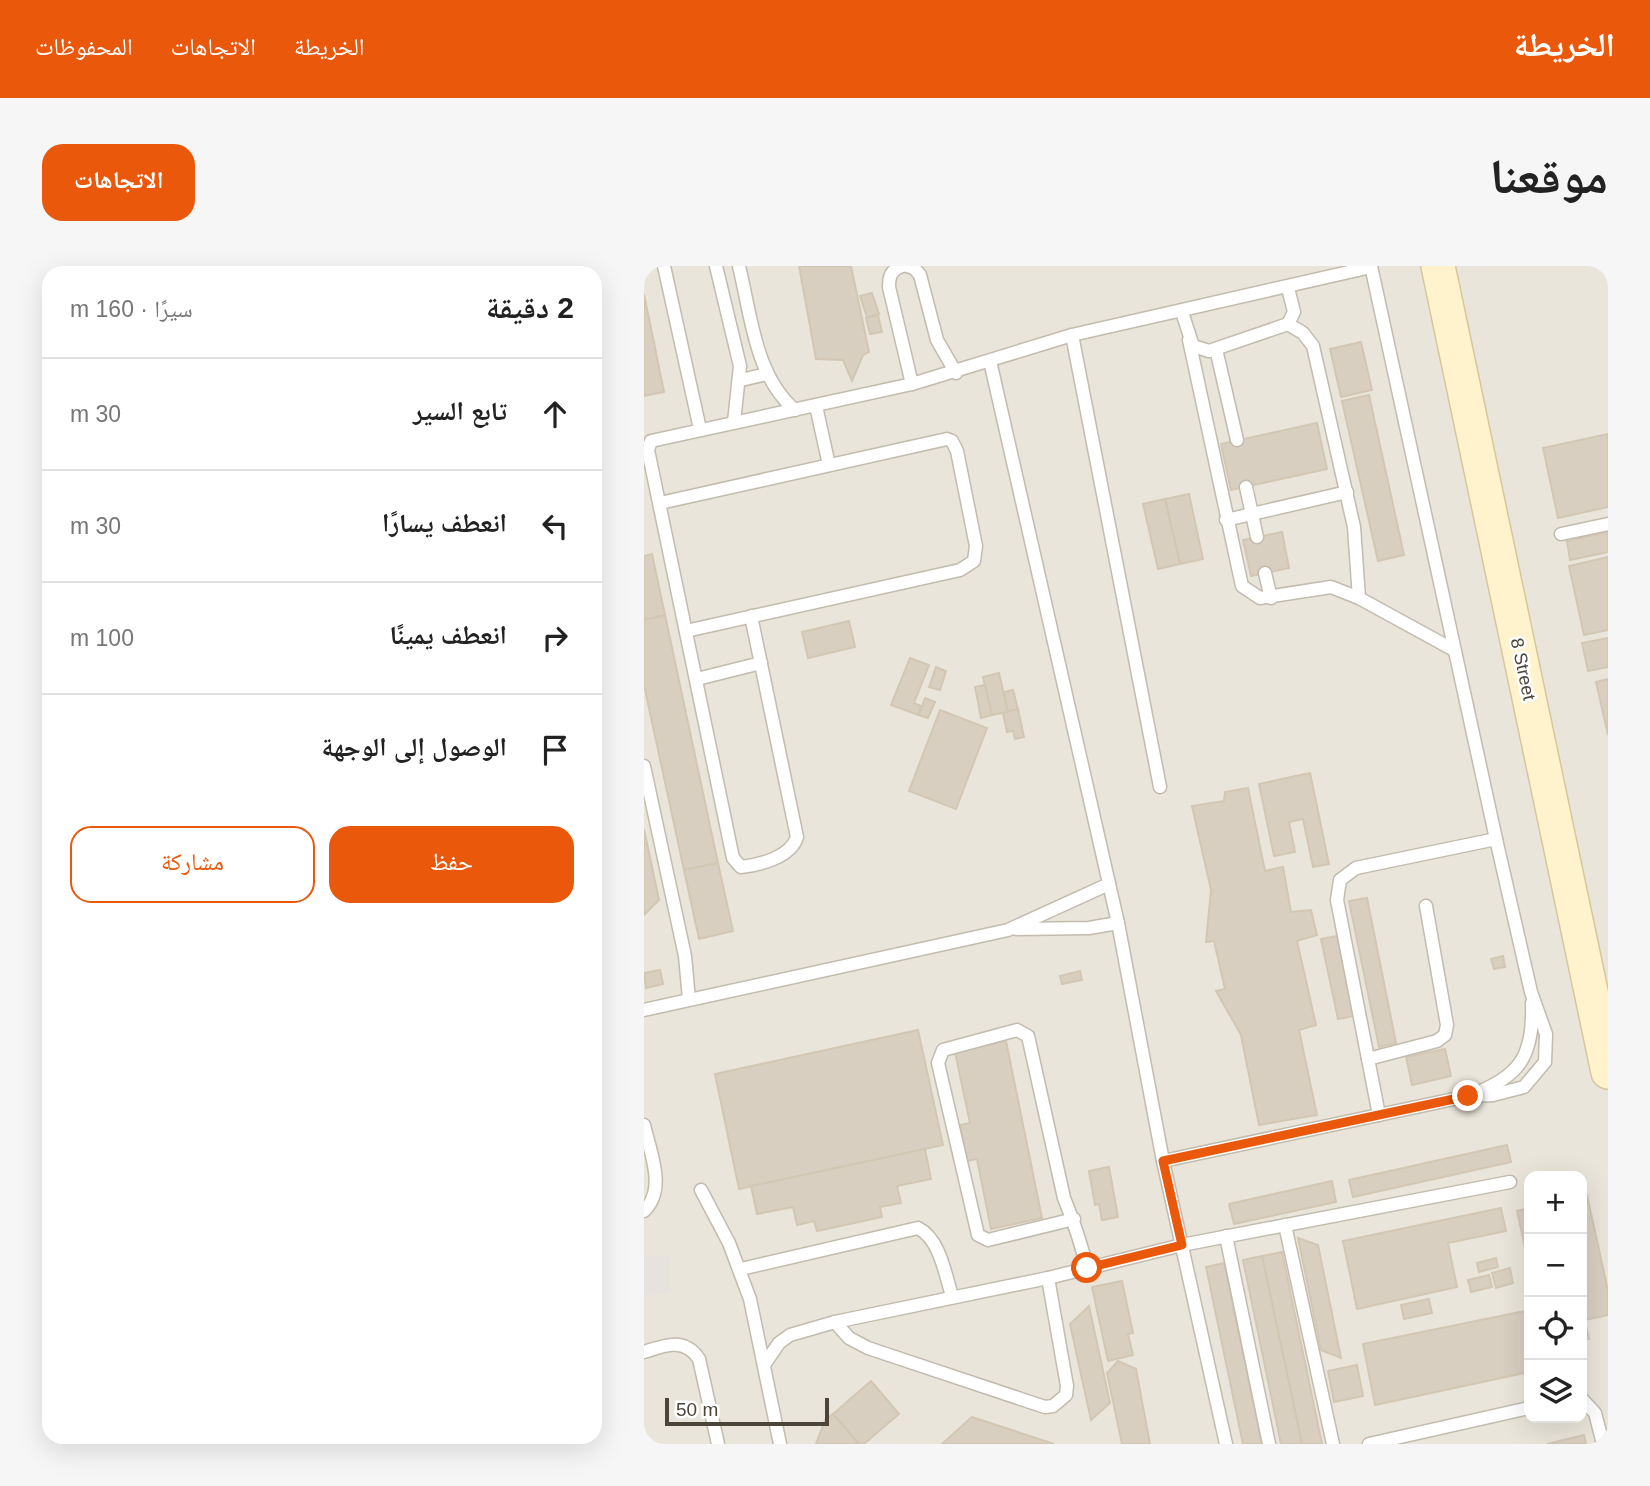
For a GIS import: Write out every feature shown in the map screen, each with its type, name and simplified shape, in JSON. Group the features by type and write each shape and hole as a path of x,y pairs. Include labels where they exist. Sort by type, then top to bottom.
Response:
{"street":[{"name":"8 Street","path":"1438,266 1608,1072"}],"lane":[{"path":"664,266 700,429"},
{"path":"716,266 741,380 734,422"},
{"path":"739,266 766,374 781,398 794,410"},
{"path":"912,384 889,287 889,277 895,269 904,266 914,268 920,275 937,340 956,373"},
{"path":"751,616 797,837 790,851 745,867 738,865 733,858 649,443 654,439 912,384 956,373 1072,335 1371,267 1496,839 1531,992 1546,1034 1545,1062 1524,1087 1493,1095 1468,1096 1163,1161"},
{"path":"1189,340 1200,350 1216,349 1288,324 1294,312 1288,288"},
{"path":"1182,312 1242,586 1250,594 1271,598 1317,587 1331,587 1359,598 1454,650"},
{"path":"1288,324 1303,332 1313,346 1347,492 1358,562 1359,598"},
{"path":"1072,335 1160,787"},
{"path":"1216,349 1237,440"},
{"path":"990,361 1118,923 1163,1161 1226,1444"},
{"path":"741,380 766,374"},
{"path":"816,406 829,465"},
{"path":"660,503 947,439 955,445 976,546 974,561 960,570 686,631"},
{"path":"1246,487 1257,537"},
{"path":"1226,520 1347,492"},
{"path":"1561,534 1608,524"},
{"path":"1265,573 1271,598"},
{"path":"696,679 761,663"},
{"path":"644,766 685,956 689,999"},
{"path":"1379,1115 1338,900 1340,880 1356,869 1496,839"},
{"path":"1009,930 1109,884"},
{"path":"1368,1059 1437,1041 1445,1035 1447,1025 1426,906"},
{"path":"644,1010 1009,930 1088,928 1118,923"},
{"path":"1468,1096 1501,1082 1521,1062 1531,1037 1531,992"},
{"path":"1074,1219 988,1240 978,1235 938,1063 943,1050 1017,1030 1025,1032 1064,1198 1074,1219 1087,1268"},
{"path":"644,1125 657,1186 654,1198 644,1211"},
{"path":"764,1365 770,1353 790,1335 835,1322 1048,1278 1182,1245 1510,1182"},
{"path":"701,1190 741,1269 780,1444"},
{"path":"1285,1225 1333,1444"},
{"path":"741,1269 918,1228 928,1233 934,1242 952,1296"},
{"path":"1226,1236 1269,1444"},
{"path":"835,1322 849,1338 868,1348 1045,1407 1054,1406 1066,1395 1067,1387 1048,1278"},
{"path":"644,1352 678,1344 694,1352 699,1359 718,1444"},
{"path":"1587,1404 1595,1413 1603,1444"},
{"path":"1369,1444 1524,1409"}],"shaded area":[{"path":"644,266 1608,266 1608,1444 644,1444"},
{"path":"669,1256 669,1294 644,1295 644,1257"}],"building":[{"path":"799,266 851,266 869,352 863,355 852,381 843,360 816,359"},
{"path":"872,293 879,314 867,317 860,296"},
{"path":"644,294 664,392 644,396"},
{"path":"878,315 882,332 870,334 866,318"},
{"path":"1361,342 1372,390 1341,397 1330,349"},
{"path":"1369,395 1404,555 1378,561 1342,401"},
{"path":"1317,423 1327,469 1231,490 1221,444"},
{"path":"1608,434 1608,507 1558,518 1543,448"},
{"path":"1189,494 1203,559 1180,564 1165,499"},
{"path":"1165,499 1180,564 1158,569 1143,504"},
{"path":"1282,532 1289,568 1251,576 1243,540"},
{"path":"1608,532 1608,552 1570,560 1567,541"},
{"path":"652,554 665,615 644,620 644,556"},
{"path":"1608,557 1608,630 1584,635 1569,566"},
{"path":"665,615 718,863 684,870 644,685 644,620"},
{"path":"849,621 855,647 808,658 802,632"},
{"path":"1608,638 1608,667 1588,671 1582,643"},
{"path":"910,658 929,665 914,703 921,706 918,715 891,705"},
{"path":"936,667 946,671 940,690 929,687"},
{"path":"999,673 1008,712 992,715 983,677"},
{"path":"1608,679 1608,735 1596,682"},
{"path":"985,685 992,715 981,718 975,687"},
{"path":"1013,690 1018,709 1008,712 1004,692"},
{"path":"925,698 935,702 928,718 919,715"},
{"path":"1018,709 1024,737 1015,739 1013,731 1007,732 1003,713"},
{"path":"940,710 987,728 956,809 909,791"},
{"path":"1310,773 1329,864 1313,867 1303,819 1289,822 1295,852 1274,856 1259,784"},
{"path":"1248,788 1265,871 1283,867 1291,912 1311,910 1317,935 1297,941 1316,1025 1299,1030 1317,1115 1259,1125 1241,1035 1216,991 1225,989 1214,941 1206,942 1211,890 1192,806 1224,801 1225,792"},
{"path":"644,829 659,900 644,915"},
{"path":"718,863 733,931 699,939 684,870"},
{"path":"1367,898 1396,1043 1379,1047 1349,901"},
{"path":"1337,936 1354,1016 1338,1019 1321,939"},
{"path":"1503,956 1505,967 1494,969 1491,959"},
{"path":"660,970 663,984 646,988 644,973"},
{"path":"1080,971 1082,980 1062,984 1060,976"},
{"path":"918,1030 943,1145 739,1189 715,1074"},
{"path":"1006,1041 1042,1218 991,1229 977,1159 967,1161 960,1125 970,1123 955,1052"},
{"path":"1445,1049 1451,1076 1412,1085 1406,1057"},
{"path":"1507,1145 1511,1162 1353,1197 1349,1180"},
{"path":"925,1149 931,1179 897,1186 901,1203 880,1207 882,1217 817,1231 814,1221 797,1225 793,1207 757,1214 751,1186"},
{"path":"1109,1167 1118,1217 1102,1220 1099,1204 1095,1205 1089,1171"},
{"path":"1332,1181 1336,1202 1234,1224 1229,1204"},
{"path":"1587,1195 1608,1291 1608,1315 1587,1320"},
{"path":"1501,1208 1506,1231 1448,1243 1457,1287 1357,1309 1343,1241"},
{"path":"1524,1209 1524,1242 1517,1211"},
{"path":"1298,1238 1318,1245 1341,1358 1321,1350"},
{"path":"1282,1252 1322,1444 1302,1444 1262,1256"},
{"path":"1262,1256 1302,1444 1281,1444 1243,1260"},
{"path":"1496,1258 1498,1267 1479,1272 1477,1263"},
{"path":"1224,1263 1262,1444 1243,1444 1206,1267"},
{"path":"1510,1268 1513,1283 1496,1288 1492,1273"},
{"path":"1489,1275 1492,1287 1471,1292 1468,1280"},
{"path":"1122,1281 1133,1333 1128,1334 1133,1355 1108,1361 1092,1287"},
{"path":"1429,1299 1432,1313 1404,1319 1401,1305"},
{"path":"1089,1306 1110,1403 1091,1420 1070,1324"},
{"path":"1524,1311 1524,1373 1375,1405 1363,1344"},
{"path":"1118,1361 1136,1369 1150,1444 1122,1444 1107,1373"},
{"path":"1357,1365 1363,1396 1334,1402 1328,1371"},
{"path":"871,1381 899,1414 864,1444 859,1444 833,1414"},
{"path":"833,1414 859,1444 816,1444 825,1420"},
{"path":"972,1417 1054,1444 942,1444"},
{"path":"1584,1435 1586,1444 1547,1444"}],"route":[{"path":"1087,1268 1182,1245 1163,1161 1468,1096"}]}
